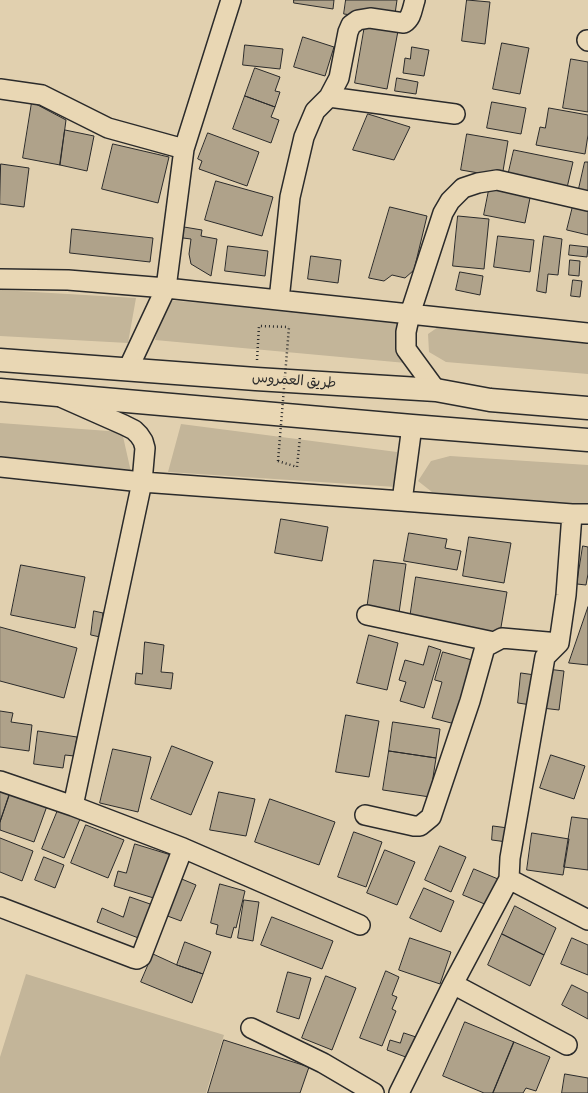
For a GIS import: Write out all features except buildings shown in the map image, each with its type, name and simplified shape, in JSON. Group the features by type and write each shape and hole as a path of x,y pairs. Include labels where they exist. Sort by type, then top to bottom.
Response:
{"main road":[{"name":"طريق العمروس","path":"0,360 256,379 436,390 490,400 588,408"},
{"path":"0,390 588,440"}],"street":[{"path":"128,369 166,288 184,149 231,0"},
{"path":"279,300 290,197 304,137 315,111 329,97 339,78 348,32 351,25 358,20 370,18 404,23 408,20 411,14 414,0"},
{"path":"0,89 42,95 108,128 184,149"},
{"path":"329,97 455,114"},
{"path":"436,390 406,349 406,332 410,314 443,213 450,201 463,188 478,183 497,180 588,201"},
{"path":"0,279 68,280 166,288 588,333"},
{"path":"58,396 134,430 143,441 145,448 142,482 73,806"},
{"path":"402,501 412,426"},
{"path":"0,467 142,482 580,514 559,643 545,656 510,858 509,879 453,984 399,1093"},
{"path":"367,615 494,642"},
{"path":"365,815 414,826 420,826 431,817 470,701 484,647 502,638 559,643"},
{"path":"0,781 73,806 183,848 360,925"},
{"path":"0,907 137,959 141,957 183,848"},
{"path":"509,879 588,920"},
{"path":"453,984 567,1044"},
{"path":"251,1028 323,1063 374,1093"}],"path":[{"path":"256,379 258,326 289,327 278,461 297,467 299,443"}],"shaded area":[{"path":"0,290 136,298 128,343 0,336"},
{"path":"166,300 401,320 406,363 155,340"},
{"path":"441,325 588,342 588,374 446,362 429,352 428,334"},
{"path":"0,423 122,432 131,472 0,456"},
{"path":"181,424 397,452 396,487 168,472"},
{"path":"450,456 588,465 588,503 548,505 432,492 418,481 431,461"},
{"path":"26,974 224,1035 206,1093 0,1093 0,1057"}]}
